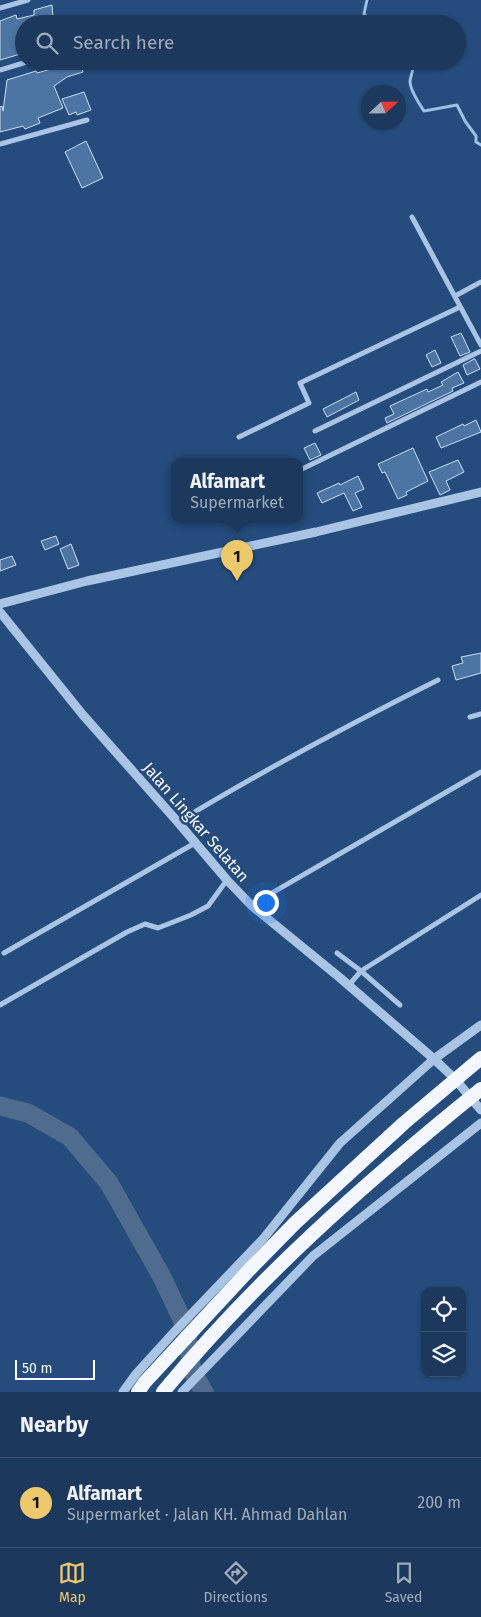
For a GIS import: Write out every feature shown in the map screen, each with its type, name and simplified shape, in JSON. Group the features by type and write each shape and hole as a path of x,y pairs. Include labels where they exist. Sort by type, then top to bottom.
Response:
{"highway":[{"path":"139,1383 177,1348 249,1270 295,1224 451,1081 481,1058"},
{"path":"163,1392 189,1360 309,1237 371,1181 475,1093"}],"street":[{"path":"0,8 28,0"},
{"path":"0,70 15,66"},
{"path":"0,144 87,120"},
{"path":"412,217 481,346"},
{"path":"454,296 481,282"},
{"path":"239,437 310,403 300,383 460,307"},
{"path":"315,431 481,351"},
{"path":"303,469 481,382"},
{"path":"0,604 86,581 316,532 481,492"},
{"name":"Jalan Lingkar Selatan","path":"0,612 83,715 251,905 434,1058 481,1110"},
{"path":"178,822 230,790 438,680"},
{"path":"470,717 481,714"},
{"path":"251,905 481,772"},
{"path":"4,953 195,843"},
{"path":"0,1005 127,932 145,924 158,928 208,906 227,880"},
{"path":"349,985 362,971 481,895"},
{"path":"337,953 362,971 400,1005"},
{"path":"122,1392 139,1383 176,1330 263,1239 340,1143 434,1058 481,1025"},
{"path":"182,1392 313,1256 481,1123"}],"building":[{"path":"52,5 53,15 34,15 34,10"},
{"path":"15,15 15,56 0,60 0,21"},
{"path":"48,70 82,70 83,72 67,77 54,86 63,108 38,118 40,123 25,129 23,126 0,132 0,107 2,106 3,111 7,80 36,71 37,73"},
{"path":"84,92 91,110 77,115 76,112 69,115 62,99"},
{"path":"86,141 103,178 82,188 65,152"},
{"path":"461,333 470,352 460,356 451,337"},
{"path":"435,350 441,363 432,367 426,355"},
{"path":"474,359 480,369 467,375 463,365"},
{"path":"458,372 464,383 452,388 453,391 387,423 385,418 394,414 390,406 427,389 428,392 443,385 441,382"},
{"path":"356,392 359,400 327,417 323,409"},
{"path":"476,420 481,432 441,448 436,437"},
{"path":"315,443 321,455 310,460 304,448"},
{"path":"413,448 428,481 406,492 407,495 398,499 385,472 382,473 378,464"},
{"path":"458,460 464,472 446,481 450,490 440,495 429,472"},
{"path":"358,476 364,489 355,493 362,507 353,511 344,493 322,503 317,493"},
{"path":"56,536 59,544 45,550 41,541"},
{"path":"71,544 79,565 68,569 60,549"},
{"path":"12,556 16,565 0,571 0,560"},
{"path":"481,653 481,673 456,680 452,666 463,663 461,657"}],"waterway":[{"path":"365,15 367,0"},
{"path":"413,70 410,81 411,89 424,111 457,105 465,121 476,136 476,142 481,145"},
{"path":"0,1106 28,1113 70,1137 109,1183 162,1277 186,1328 192,1371 204,1392"}],"place":[{"name":"Alfamart","path":"237,581"}]}
